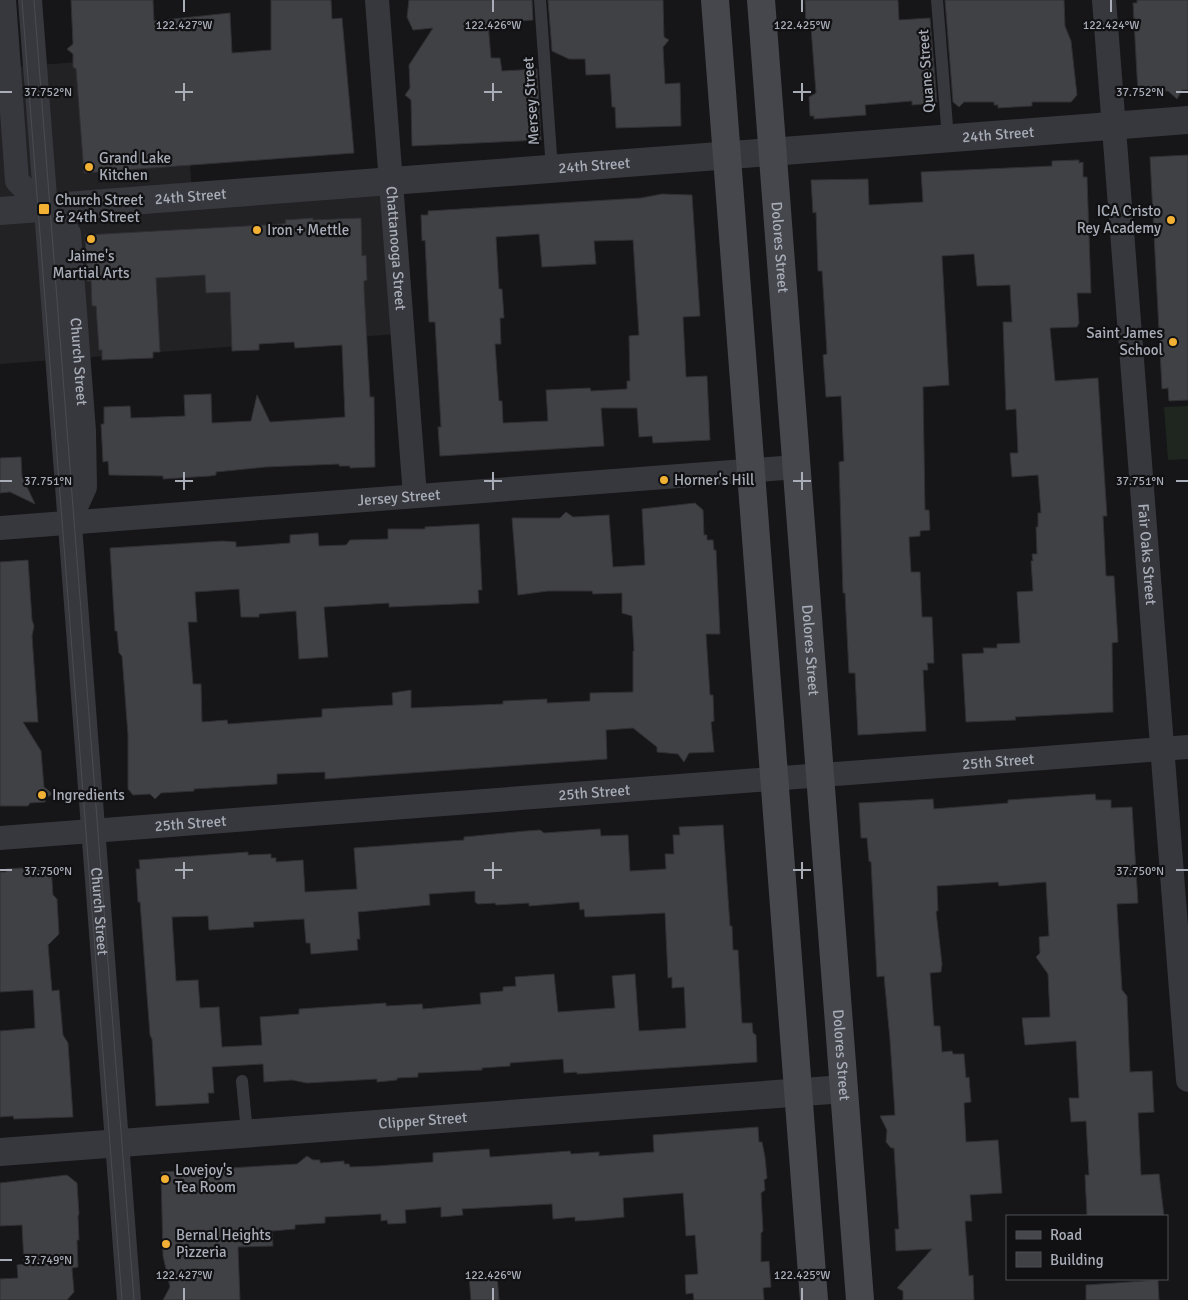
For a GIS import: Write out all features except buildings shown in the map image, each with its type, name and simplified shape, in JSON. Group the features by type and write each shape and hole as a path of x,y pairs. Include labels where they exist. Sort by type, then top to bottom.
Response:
{"main road":[{"path":"715,0 814,1300"},
{"name":"Dolores Street","path":"761,0 860,1300"}],"street":[{"path":"4,0 17,181 45,208"},
{"name":"Church Street","path":"30,0 129,1300"},
{"name":"Chattanooga Street","path":"377,0 415,496"},
{"name":"Fair Oaks Street","path":"1104,0 1188,1080"},
{"name":"24th Street","path":"0,211 1188,120"},
{"name":"Jersey Street","path":"0,528 796,467"},
{"name":"25th Street","path":"0,838 1188,747"},
{"name":"Clipper Street","path":"0,1152 844,1089"}],"lane":[{"name":"Mersey Street","path":"540,0 552,169"},
{"name":"Quane Street","path":"937,0 948,139"},
{"path":"242,1081 247,1133"}],"shaded area":[{"path":"181,54 193,203 386,188 397,334 0,364 0,68"},
{"path":"1188,406 1188,459 1168,460 1164,407"}],"tram line":[{"path":"22,0 122,1300"},
{"path":"34,0 134,1300"}],"place":[{"name":"Grand Lake Kitchen","path":"89,167"},
{"name":"Church Street & 24th Street","path":"44,209"},
{"name":"ICA Cristo Rey Academy","path":"1171,220"},
{"name":"Iron + Mettle","path":"257,230"},
{"name":"Jaime's Martial Arts","path":"91,239"},
{"name":"Saint James School","path":"1173,342"},
{"name":"Horner's Hill","path":"664,480"},
{"name":"Ingredients","path":"42,795"},
{"name":"Lovejoy's Tea Room","path":"165,1179"},
{"name":"Bernal Heights Pizzeria","path":"166,1244"}]}
